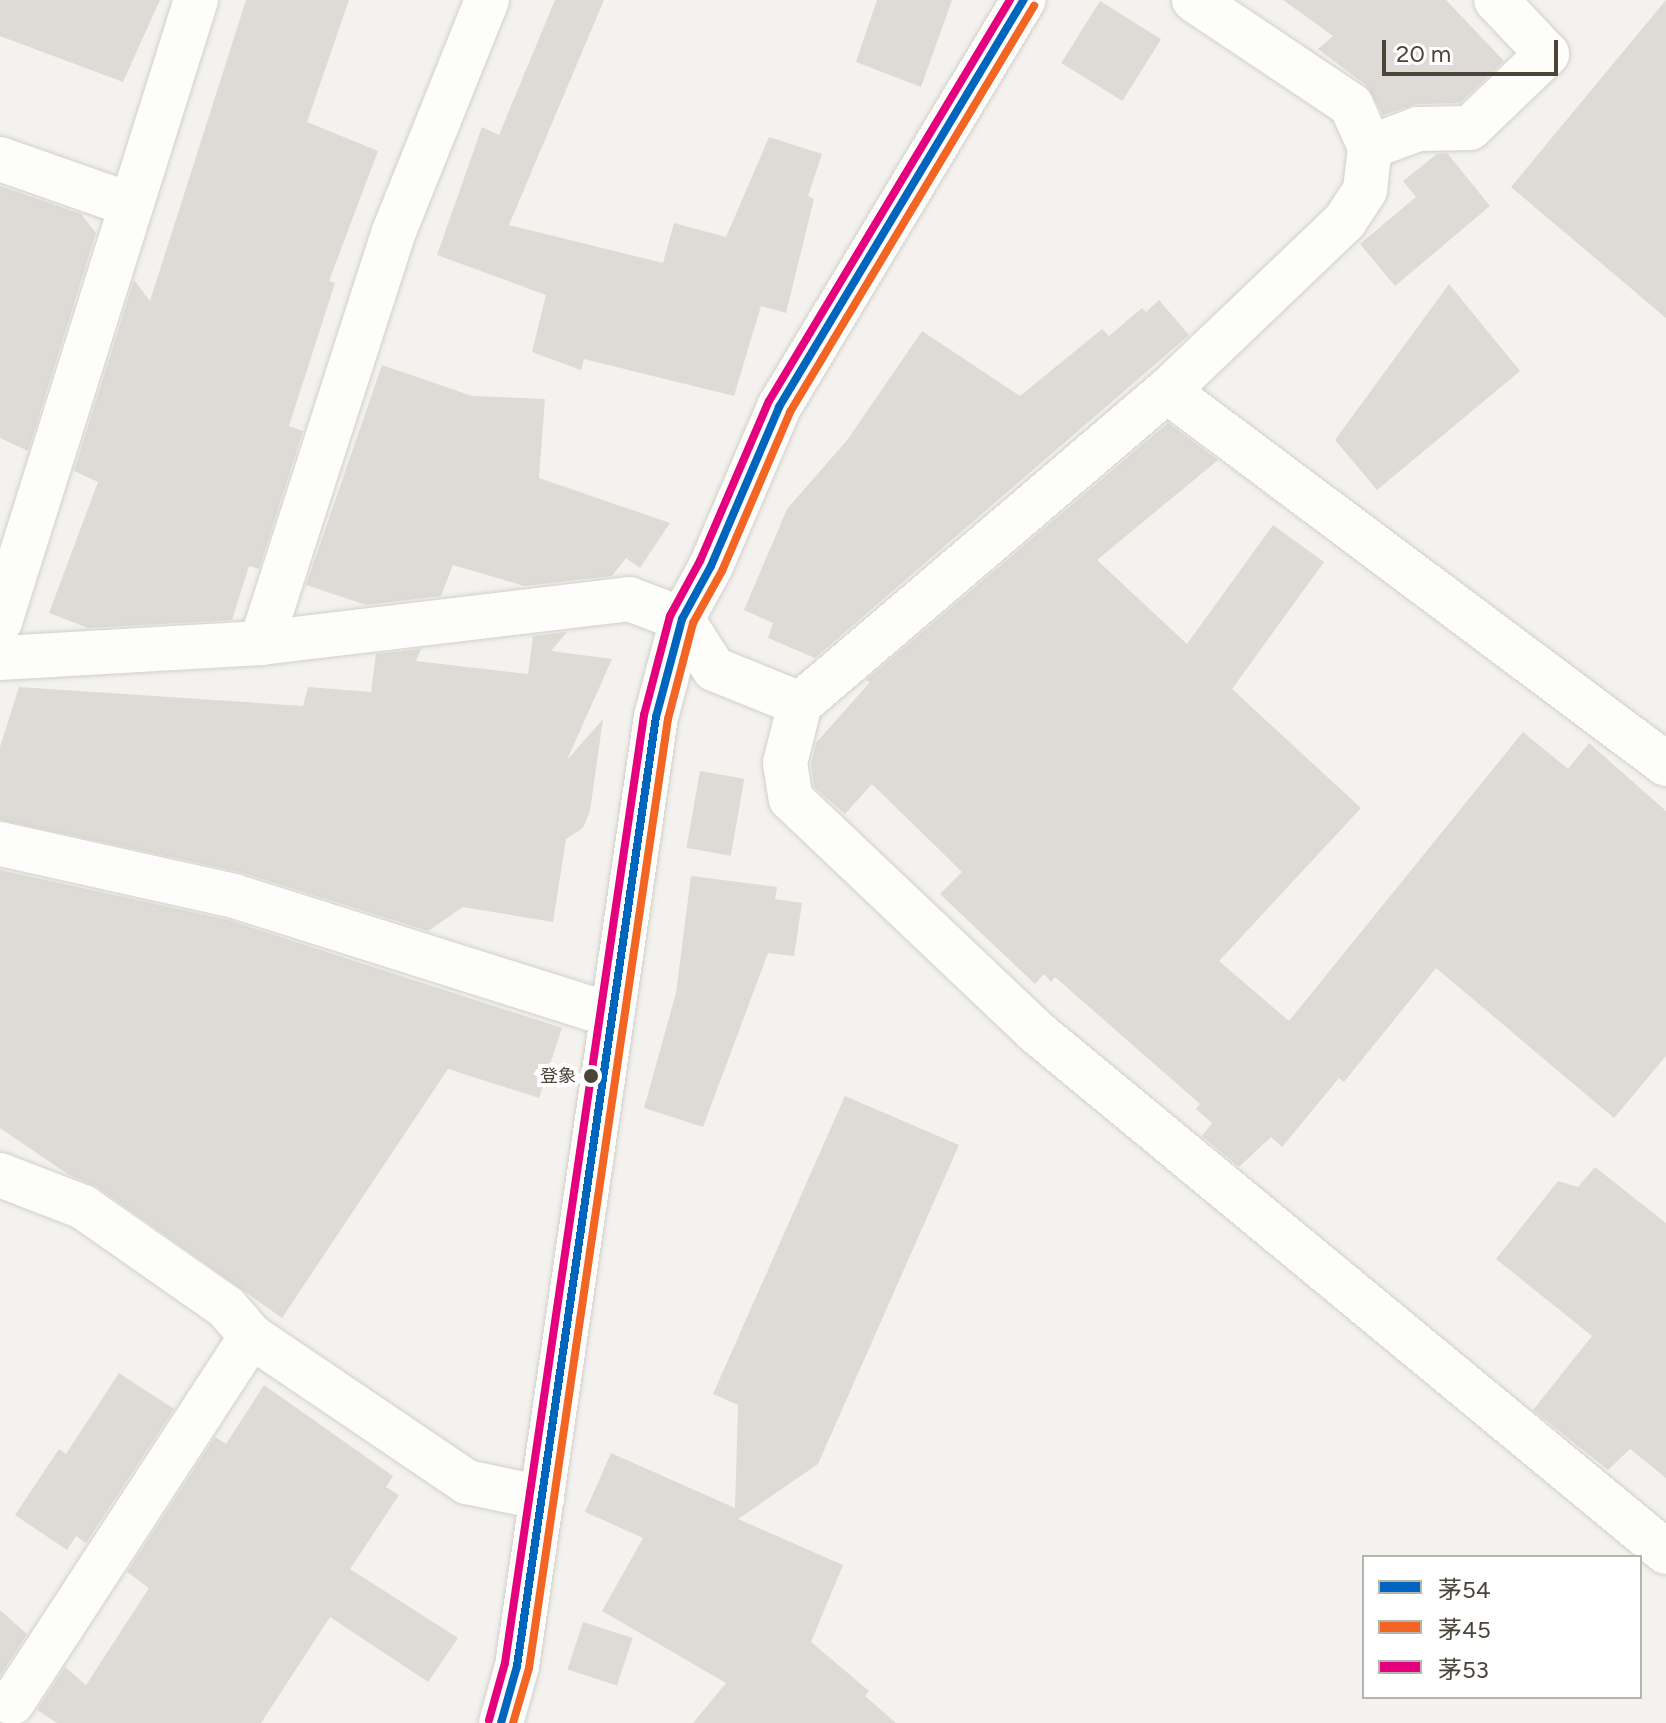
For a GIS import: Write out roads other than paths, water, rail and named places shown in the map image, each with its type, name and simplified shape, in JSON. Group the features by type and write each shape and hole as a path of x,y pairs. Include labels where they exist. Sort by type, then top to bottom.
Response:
{"street":[{"path":"0,622 196,0"},
{"path":"261,643 393,234 487,0"},
{"path":"501,1723 517,1666 656,717 682,619 711,566 779,407 1024,0"},
{"path":"1194,0 1351,105 1370,147 1365,190 1345,221 1167,391 800,704 785,763 791,799 1034,1030 1666,1552"},
{"path":"1370,147 1418,129 1470,128 1547,54 1496,0"},
{"path":"0,159 131,205"},
{"path":"1167,391 1661,750"},
{"path":"0,658 261,643 629,599 682,619 714,669 800,704"},
{"path":"0,844 234,896 612,1015"},
{"path":"0,1175 83,1207 226,1307 251,1336 467,1482 542,1498"},
{"path":"12,1703 251,1336"}],"place":[{"name":"登象","path":"591,1076"}]}
